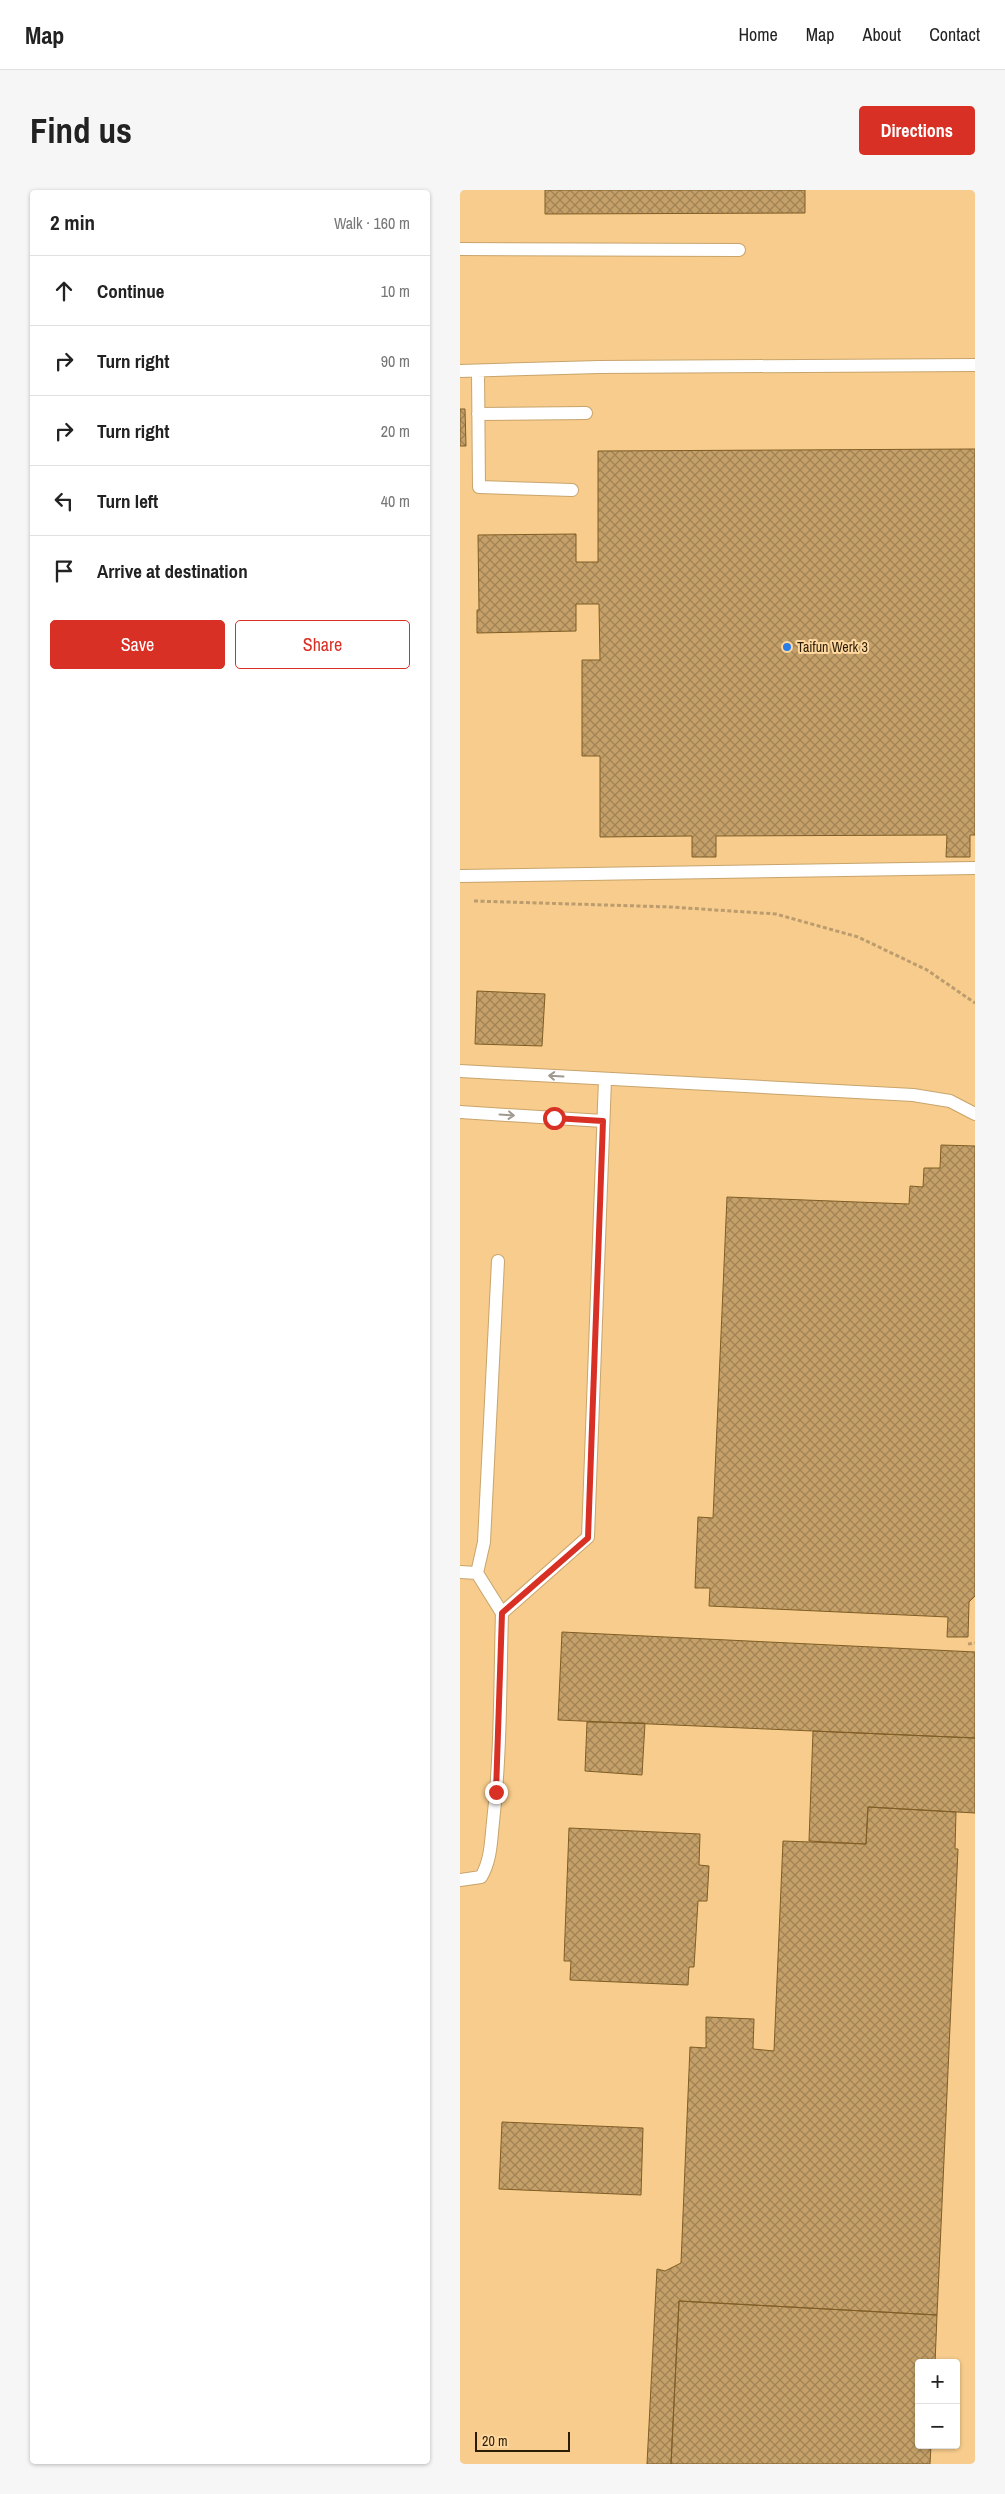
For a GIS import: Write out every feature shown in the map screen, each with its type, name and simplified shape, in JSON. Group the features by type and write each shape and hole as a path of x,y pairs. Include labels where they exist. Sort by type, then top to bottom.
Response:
{"lane":[{"path":"460,250 739,250"},
{"path":"460,371 609,367 975,365"},
{"path":"478,370 479,487 572,490"},
{"path":"478,414 586,413"},
{"path":"460,876 975,868"},
{"path":"460,1071 913,1095 950,1101 975,1114"},
{"path":"502,1613 588,1538 605,1079"},
{"path":"460,1112 603,1121"},
{"path":"460,1880 481,1877 486,1869 496,1792 502,1613 477,1573 484,1542 498,1260"},
{"path":"460,1572 477,1573"}],"path":[{"path":"470,901 671,907 776,914 858,937 927,970 975,1002"},
{"path":"968,1644 975,1643"}],"shaded area":[{"path":"460,190 975,190 975,2464 460,2464"}],"building":[{"path":"545,190 805,190 805,213 545,214"},
{"path":"460,409 465,409 466,446 460,446"},
{"name":"Taifun Werk 3","path":"975,449 975,835 970,835 970,857 946,857 947,835 716,836 716,857 692,857 692,836 600,837 600,756 582,756 582,660 600,660 599,604 576,604 576,631 477,633 477,610 479,610 478,535 576,534 576,562 598,562 598,451"},
{"path":"477,991 545,994 542,1046 475,1044"},
{"path":"941,1145 975,1146 975,1596 969,1602 968,1637 947,1637 948,1617 709,1606 710,1588 695,1588 698,1517 713,1518 727,1197 909,1204 910,1186 923,1187 924,1168 940,1168"},
{"path":"562,1632 975,1652 975,1738 558,1720"},
{"path":"587,1722 645,1723 642,1775 585,1771"},
{"path":"813,1731 975,1738 975,1813 868,1807 866,1844 809,1841"},
{"path":"868,1807 956,1812 955,1849 958,1849 937,2315 679,2301 671,2464 647,2464 657,2269 665,2271 681,2263 690,2047 706,2048 706,2017 754,2019 753,2049 774,2051 783,1841 866,1844"},
{"path":"569,1828 700,1834 699,1865 709,1866 707,1901 698,1901 694,1967 689,1967 688,1985 570,1980 571,1961 564,1961"},
{"path":"502,2122 643,2128 641,2195 499,2189"},
{"path":"679,2301 937,2315 935,2359 915,2359 915,2449 931,2449 930,2464 671,2464"}],"place":[{"name":"Taifun Werk 3","path":"787,647"}],"route":[{"path":"496,1792 502,1613 588,1538 603,1121 554,1118"}]}
